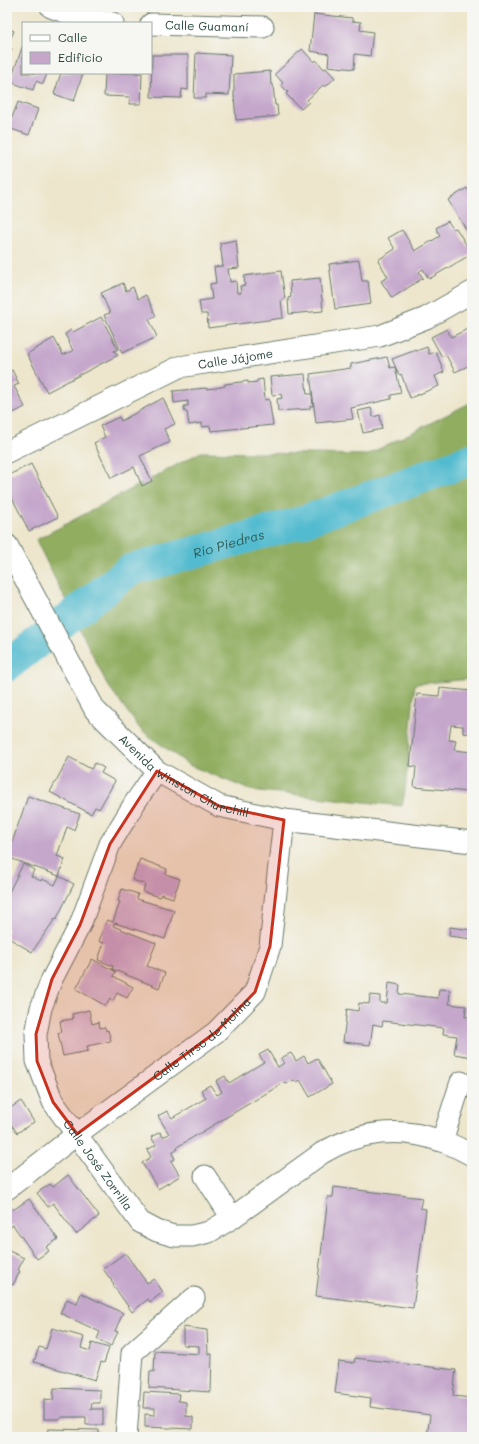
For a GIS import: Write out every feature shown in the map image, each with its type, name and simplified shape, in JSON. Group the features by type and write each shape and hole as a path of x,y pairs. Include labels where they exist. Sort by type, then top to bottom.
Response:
{"street":[{"path":"64,9 92,20 106,22"},
{"name":"Calle Guamaní","path":"152,24 263,27"},
{"name":"Calle Jájome","path":"7,452 179,367 380,336 426,318 472,292"},
{"name":"Avenida Winston Churchill","path":"7,545 94,710 157,771 219,806 284,820 472,842"},
{"name":"Calle José Zorrilla","path":"157,771 136,801 110,844 80,925 52,978 41,1008 36,1034 37,1061 53,1102 140,1222 157,1231 174,1236 192,1236 209,1232 232,1218 322,1153 338,1144 366,1134 390,1132 415,1133 442,1141 472,1155"},
{"name":"Calle Tirso de Molina","path":"7,1189 77,1134 216,1032 255,992 270,946 284,820"},
{"path":"442,1141 461,1082"},
{"path":"205,1176 232,1218"},
{"path":"126,1437 132,1353 194,1298"}],"highlighted area":[{"path":"157,771 219,806 284,820 270,946 255,992 216,1032 77,1134 53,1102 37,1061 36,1034 52,979 80,925 110,844"}],"green space":[{"path":"472,402 472,679 415,684 405,792 402,806 250,790 189,765 141,730 107,684 36,540 201,452 367,455"}],"building":[{"path":"314,14 352,18 352,21 361,22 360,30 373,32 370,56 355,54 354,69 328,66 329,54 310,51"},
{"path":"7,28 14,31 7,46"},
{"path":"7,47 12,49 7,59"},
{"path":"22,48 22,74 47,74 43,84 36,81 33,90 10,82"},
{"path":"302,49 314,62 316,60 335,78 325,87 323,85 307,100 309,102 301,109 286,94 288,92 281,85 283,83 275,74"},
{"path":"196,53 231,55 229,95 206,94 206,98 194,98"},
{"path":"152,55 188,55 188,90 182,89 181,98 151,97"},
{"path":"270,71 271,84 273,84 275,105 277,105 278,116 236,120 234,74"},
{"path":"61,74 83,74 74,101 54,94"},
{"path":"105,74 142,74 141,104 129,104 130,97 104,96"},
{"path":"18,102 38,109 29,135 8,128"},
{"path":"467,188 472,196 472,239 448,200"},
{"path":"448,221 453,229 456,228 467,246 472,243 472,258 470,255 429,279 423,269 419,272 423,278 392,298 381,281 388,277 378,260 395,249 388,238 402,230 415,251 440,236 436,228"},
{"path":"236,240 239,268 228,269 230,282 236,281 237,293 241,293 240,286 245,285 244,276 281,271 285,299 281,300 283,318 208,328 207,314 201,314 199,301 212,299 210,284 216,283 214,267 223,266 220,243"},
{"path":"359,260 362,281 368,281 371,304 335,309 329,264"},
{"path":"320,278 323,311 289,314 288,298 291,297 290,281"},
{"path":"123,283 126,291 133,287 138,299 146,295 156,316 149,319 157,337 122,353 104,315 110,313 101,293"},
{"path":"101,317 118,349 114,351 118,355 47,392 27,354 54,338 63,355 73,351 65,334 71,330 73,332"},
{"path":"472,327 472,364 455,372 446,355 442,357 431,337 447,329 451,337"},
{"path":"427,347 429,354 436,352 444,372 435,376 439,386 410,398 401,374 399,375 392,359"},
{"path":"387,357 390,368 395,367 401,393 391,395 391,399 351,408 353,419 316,423 310,374 351,368 351,364"},
{"path":"7,368 9,372 12,370 19,384 14,386 25,407 7,416"},
{"path":"305,374 307,394 312,394 313,406 310,406 310,409 278,411 277,399 282,398 281,394 272,395 270,377"},
{"path":"263,379 265,400 269,399 273,425 211,431 210,426 202,427 202,423 189,425 187,412 185,412 184,406 188,406 188,401 174,403 173,391 215,388 225,386 225,384 248,381 248,383 257,382 257,380"},
{"path":"163,398 175,424 164,429 170,442 140,456 152,481 142,486 134,467 111,478 94,443 105,437 100,426 119,417 121,421"},
{"path":"371,408 373,417 380,415 382,429 363,433 358,411"},
{"path":"31,464 58,517 29,531 7,488 7,476"},
{"path":"440,688 472,691 471,734 463,733 463,726 451,725 449,740 456,741 454,750 472,752 469,792 414,787 416,767 410,766 417,694 439,696"},
{"path":"69,757 91,769 95,763 104,768 101,773 115,781 99,809 95,807 91,814 50,792"},
{"path":"28,796 80,814 74,830 67,827 57,856 65,859 59,876 7,857"},
{"path":"140,859 167,869 166,874 180,879 173,898 161,894 160,897 143,892 145,884 132,880"},
{"path":"23,864 34,870 31,876 41,881 42,879 55,885 59,876 74,884 56,920 55,919 32,952 7,937 7,896"},
{"path":"122,889 138,894 137,899 174,910 165,939 115,923 113,926 156,943 147,966 165,973 159,988 112,969 113,966 98,960 104,943 99,941 107,920 113,922 120,902 118,901"},
{"path":"450,927 472,930 472,939 449,936"},
{"path":"92,959 116,972 113,976 133,987 127,998 117,993 113,1001 110,999 106,1006 76,989"},
{"path":"389,983 400,985 399,994 438,998 439,989 450,990 449,1004 466,1006 465,1017 472,1017 472,1057 454,1054 457,1036 443,1034 444,1028 383,1021 382,1026 373,1024 370,1045 343,1042 347,1009 358,1011 359,1003 369,1004 370,995 380,996 380,1003 387,1003"},
{"path":"89,1010 92,1024 99,1022 100,1028 105,1027 106,1031 108,1030 111,1041 87,1046 88,1051 63,1056 58,1033 62,1032 60,1021 73,1019 72,1014"},
{"path":"268,1050 278,1067 284,1063 281,1058 291,1053 296,1061 304,1056 308,1063 317,1058 332,1084 310,1097 300,1080 296,1082 294,1080 286,1084 285,1082 177,1147 178,1149 172,1153 175,1159 171,1161 180,1176 158,1189 142,1163 151,1157 147,1150 156,1145 151,1137 160,1132 163,1137 169,1134 158,1116 167,1111 172,1118 206,1098 201,1090 210,1085 217,1095 222,1092 216,1081 225,1076 229,1083 264,1062 259,1055"},
{"path":"21,1101 34,1122 17,1133 7,1118 7,1110"},
{"path":"68,1175 99,1216 76,1234 53,1203 48,1207 37,1193 50,1184 53,1187"},
{"path":"334,1187 422,1198 420,1208 426,1209 413,1308 316,1296 328,1197 333,1197"},
{"path":"29,1199 58,1239 46,1247 49,1251 37,1259 13,1225 7,1230 7,1209 10,1207 13,1210"},
{"path":"7,1250 24,1258 18,1270 20,1271 13,1285 7,1282"},
{"path":"125,1253 147,1283 154,1279 163,1292 150,1302 148,1299 132,1312 103,1269"},
{"path":"81,1293 123,1313 115,1331 118,1332 111,1346 97,1339 100,1332 60,1313 67,1299 77,1304"},
{"path":"183,1327 207,1330 208,1354 212,1354 211,1392 149,1388 150,1371 154,1372 155,1351 199,1354 199,1346 183,1345"},
{"path":"52,1328 84,1337 81,1348 90,1351 92,1343 109,1348 104,1363 101,1362 95,1380 34,1362 39,1347 46,1349"},
{"path":"355,1358 456,1370 453,1396 472,1398 472,1437 427,1437 430,1415 370,1407 371,1398 335,1393 339,1361 354,1363"},
{"path":"54,1388 100,1390 100,1403 92,1403 91,1409 103,1409 103,1425 86,1425 86,1417 44,1419 44,1399 53,1400"},
{"path":"144,1392 179,1394 178,1401 186,1402 186,1416 193,1417 193,1429 145,1427 145,1414 155,1415 155,1408 143,1408"},
{"path":"48,1429 99,1430 99,1437 47,1437"}],"waterway":[{"name":"Río Piedras","path":"7,666 130,570 302,522 472,459"}]}
